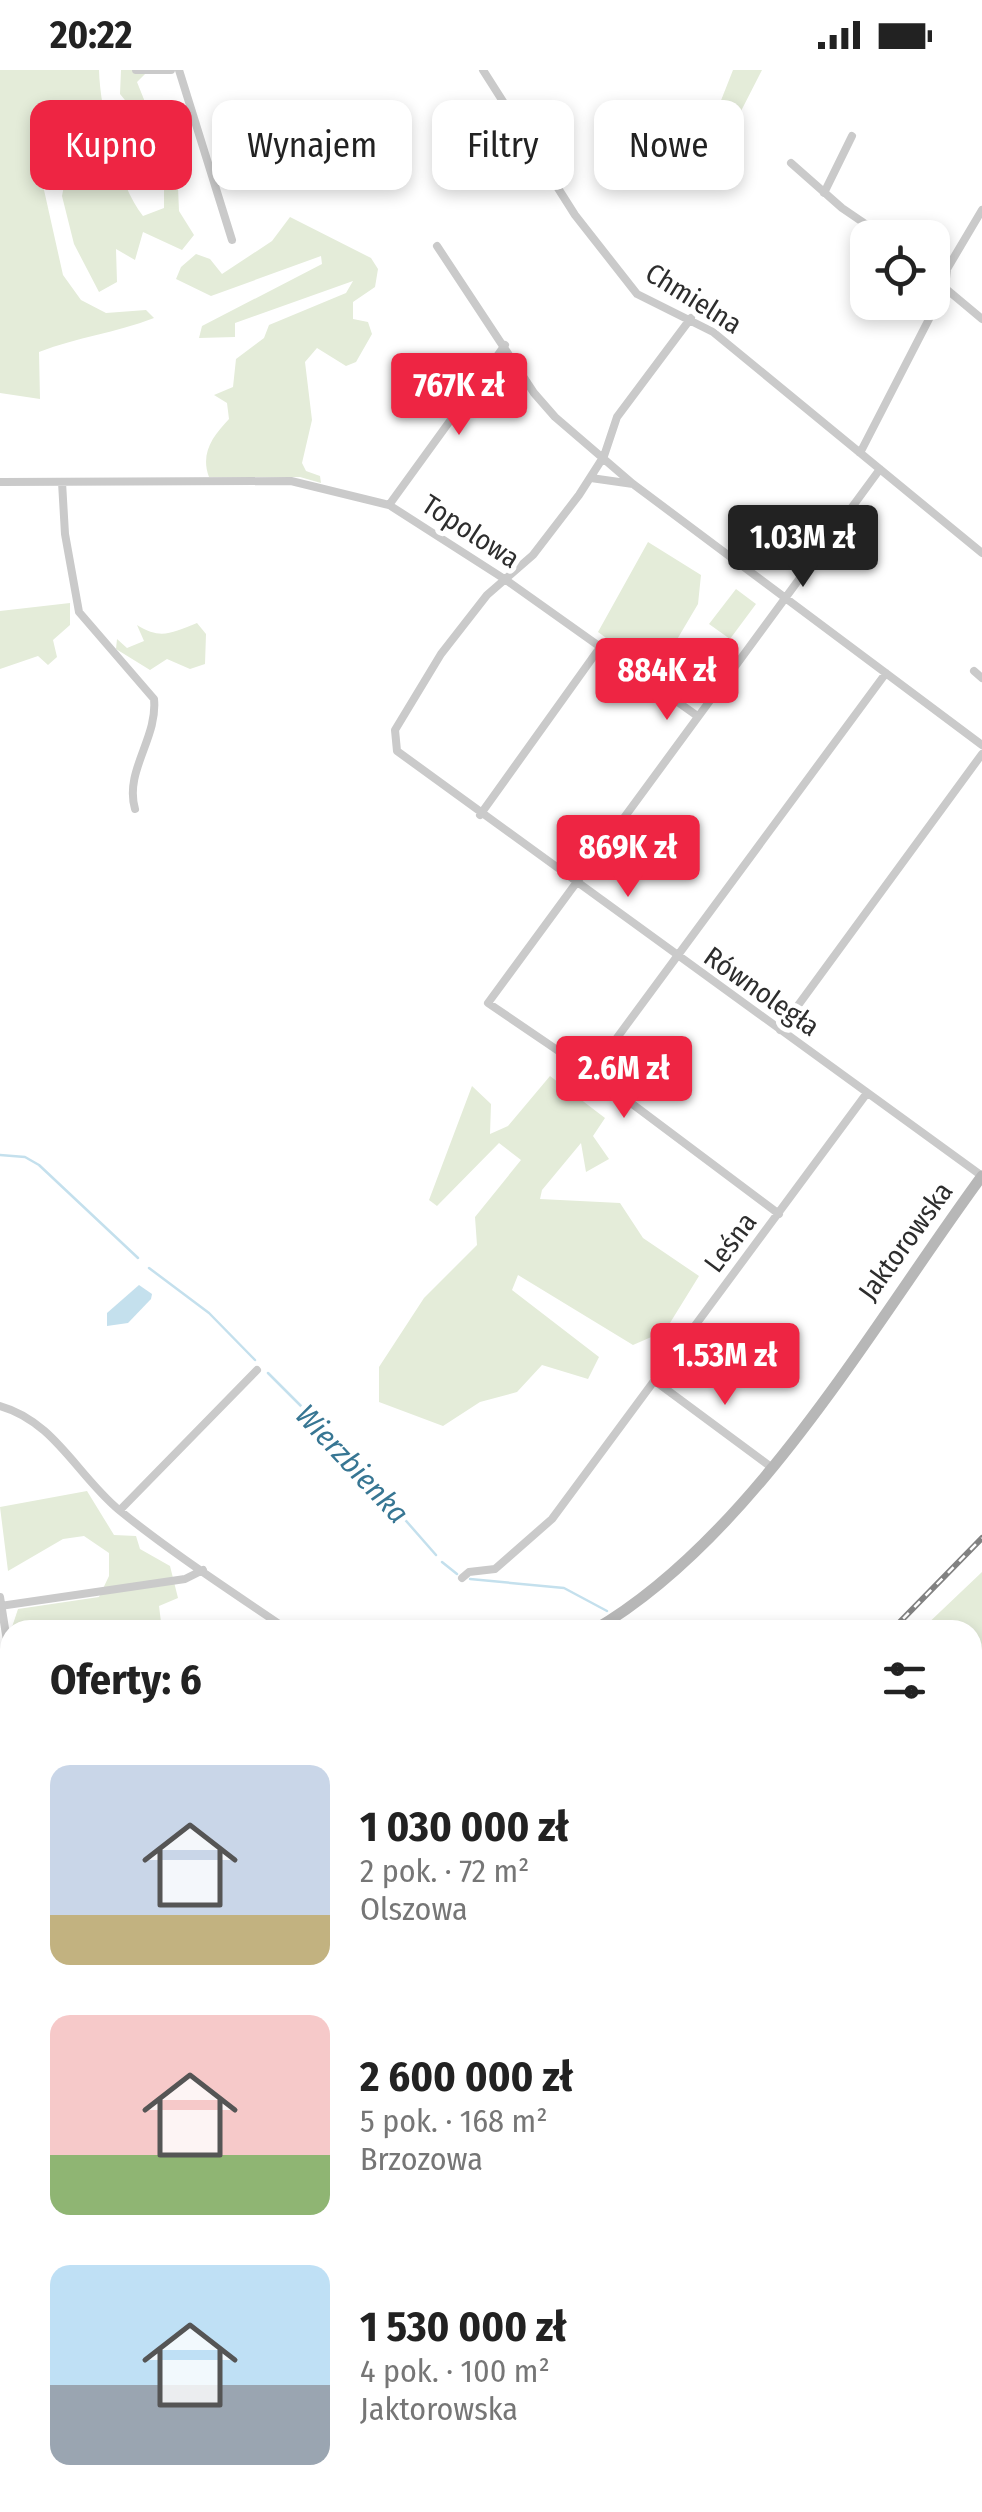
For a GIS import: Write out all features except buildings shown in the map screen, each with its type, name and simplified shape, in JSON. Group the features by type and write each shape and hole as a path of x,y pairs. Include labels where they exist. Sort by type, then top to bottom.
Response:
{"main road":[{"name":"Jaktorowska","path":"611,1620 634,1606 705,1544 771,1467 982,1176"}],"street":[{"path":"136,70 171,70"},
{"path":"178,70 232,240"},
{"name":"Chmielna","path":"483,70 559,191 637,294 691,318 982,552"},
{"path":"824,192 852,136"},
{"path":"791,163 862,220"},
{"path":"950,268 982,210"},
{"path":"437,246 534,394 633,484 982,745"},
{"path":"950,292 982,319"},
{"name":"Równoległa","path":"691,318 618,417 591,478 533,555 487,595 441,654 395,730 397,751 982,1176"},
{"path":"860,453 929,320"},
{"path":"389,506 505,345"},
{"path":"779,1214 591,1072 488,1002 880,469"},
{"path":"591,478 633,484"},
{"name":"Topolowa","path":"0,482 291,481 389,506 506,580 696,715"},
{"path":"62,482 65,534 79,612 154,699 153,722 131,791 135,809"},
{"path":"480,815 601,646"},
{"path":"974,671 982,678"},
{"path":"591,1072 886,673"},
{"path":"780,1030 982,754"},
{"name":"Leśna","path":"462,1578 469,1572 496,1569 552,1519 867,1094"},
{"path":"120,1510 257,1370"},
{"path":"655,1380 771,1467"},
{"path":"0,1406 36,1420 86,1481 120,1510 274,1620"},
{"path":"0,1598 1,1606 185,1579 203,1570"}],"green space":[{"path":"0,70 99,70 102,100 30,100 30,190 44,190 63,275 81,300 106,313 146,310 154,318 39,352 40,399 0,393"},
{"path":"121,70 149,70 137,82 144,100 125,100 120,94"},
{"path":"733,70 762,70 744,105 744,100 721,100"},
{"path":"63,190 128,190 143,216 164,208 164,190 178,190 179,211 194,235 182,250 143,232 135,260 116,249 117,282 99,292 74,244"},
{"path":"290,217 371,258 378,269 375,287 353,302 353,319 368,322 372,334 356,362 346,366 317,348 305,362 312,420 302,463 306,471 320,476 321,483 300,477 209,477 206,460 210,445 229,419 227,403 214,395 233,387 236,359 264,338 269,325 346,293 353,281 235,323 235,337 199,338 202,326 322,264 321,256 211,296 176,279 181,267 196,254 210,259 222,274 272,241"},
{"path":"648,542 701,575 698,604 656,675 598,632"},
{"path":"736,589 756,604 730,639 709,624"},
{"path":"70,603 70,625 53,640 57,657 48,665 38,656 0,669 0,611"},
{"path":"197,623 206,634 205,664 190,669 167,659 150,670 116,649 117,639 127,648 144,641 137,625 160,634"},
{"path":"550,1076 605,1118 593,1136 609,1159 586,1172 581,1143 542,1190 540,1199 620,1203 643,1238 699,1276 665,1331 633,1345 518,1275 512,1290 599,1357 588,1379 542,1365 517,1392 480,1402 443,1426 379,1402 379,1367 424,1298 477,1245 475,1217 521,1160 499,1143 437,1206 429,1200 472,1086 491,1104 490,1134 508,1126"},
{"path":"87,1491 114,1535 136,1536 140,1549 170,1566 178,1598 159,1606 161,1620 14,1620 18,1609 99,1597 109,1576 109,1553 84,1536 63,1539 8,1571 0,1507"},
{"path":"982,1572 982,1620 932,1620"}],"water":[{"path":"139,1285 152,1294 151,1299 128,1323 107,1326 107,1313"}],"waterway":[{"name":"Wierzbienka","path":"0,1155 25,1157 39,1165 138,1258"},
{"name":"Wierzbienka","path":"149,1268 209,1313 255,1360"},
{"name":"Wierzbienka","path":"268,1373 336,1441 436,1555"},
{"name":"Wierzbienka","path":"442,1562 457,1574"},
{"name":"Wierzbienka","path":"470,1579 564,1588 607,1611"}],"railway":[{"path":"902,1620 982,1538"}]}
